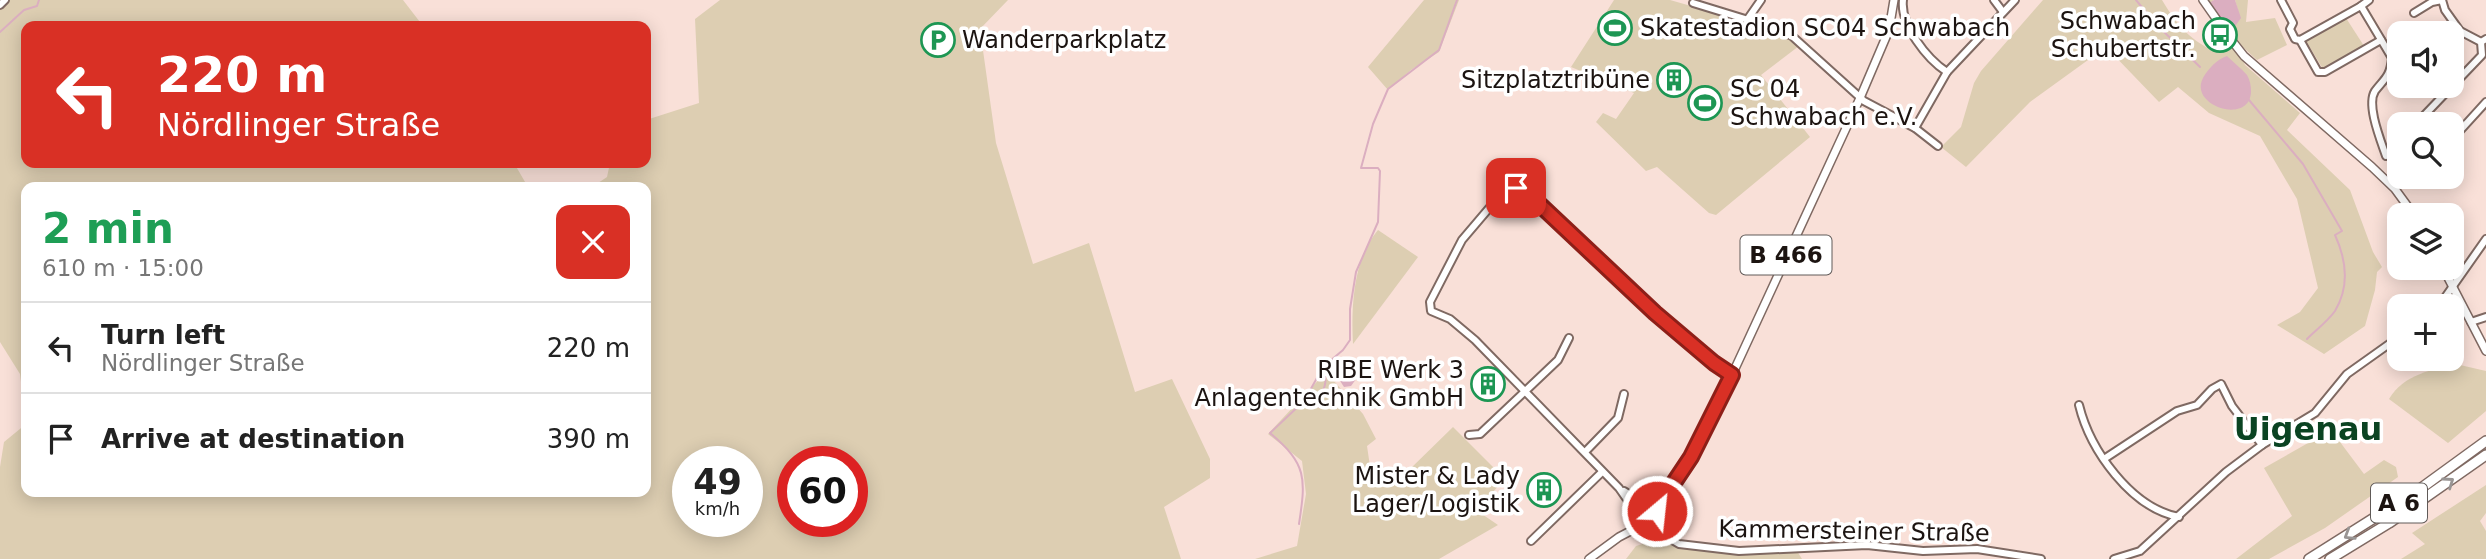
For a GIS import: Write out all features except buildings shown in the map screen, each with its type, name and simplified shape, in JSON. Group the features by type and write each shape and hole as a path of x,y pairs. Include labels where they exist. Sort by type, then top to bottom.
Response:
{"highway":[{"name":"A 6","path":"2309,559 2420,489 2486,441"},
{"name":"A 6","path":"2330,559 2389,523 2486,455"}],"main road":[{"name":"B 466","path":"1657,508 1691,457 1732,375 1860,98 1889,30 1894,0"},
{"path":"2203,0 2244,56 2372,167 2405,203"},
{"path":"2449,280 2486,351"},
{"name":"B 466","path":"1649,501 1670,485"},
{"path":"1588,559 1619,537 1657,517 1657,508 1649,501 1636,505 1633,517 1619,537"},
{"path":"1633,517 1645,525"}],"street":[{"path":"0,5 5,0"},
{"path":"1747,20 1761,0"},
{"path":"1903,0 1903,15 1908,24 1928,55 1947,72"},
{"path":"1994,0 2003,12"},
{"path":"1915,128 1947,72 2015,0"},
{"path":"2281,0 2293,23 2290,29 2295,39 2300,40 2318,72 2325,72 2381,40"},
{"path":"2300,40 2369,0"},
{"path":"2414,13 2432,2 2442,0 2453,21"},
{"path":"1693,4 1792,36 1860,98 1915,128 1938,146"},
{"path":"2355,6 2387,47"},
{"path":"2427,112 2482,55 2483,41 2464,33"},
{"path":"2387,77 2382,86 2375,91 2372,102 2387,155"},
{"path":"2464,126 2486,102"},
{"path":"1636,505 1475,340 1450,319 1431,311 1430,302 1462,240 1502,193 1509,189 1522,189 1655,313 1732,375"},
{"path":"2448,294 2486,239"},
{"path":"2471,322 2486,317"},
{"path":"1469,435 1480,434 1558,360 1569,338"},
{"path":"2114,559 2140,551 2226,472 2262,445 2315,413 2347,374 2387,346"},
{"path":"2104,459 2177,411 2197,405 2212,389 2221,384 2232,406 2262,445"},
{"path":"1585,452 1618,418 1624,394"},
{"path":"2079,405 2084,426 2104,459 2142,500 2165,514 2179,517"},
{"path":"1531,541 1602,472"},
{"path":"1657,517 1667,537"},
{"name":"Kammersteiner Straße","path":"1645,525 1679,544 1739,551 1867,545 1923,551 1977,549 2041,559"}],"shaded area":[{"path":"0,0 403,0 419,21 21,21 21,168 517,168 525,182 21,182 21,382 20,374 0,342"},
{"path":"720,0 1008,0 980,29 996,143 1033,264 1089,243 1135,392 1172,379 1210,459 1210,478 1164,507 1181,559 0,559 0,467 4,442 21,428 21,497 651,497 651,182 600,182 607,177 609,168 651,168 651,118 699,103 695,19"},
{"path":"1424,0 1459,0 1439,52 1411,70 1388,90 1368,67"},
{"name":"SC 04 Schwabach e.V.","path":"1614,0 1670,0 1775,30 1799,46 1761,75 1810,137 1716,215 1709,213 1657,167 1646,171 1596,122 1603,113 1616,119 1634,93 1571,67"},
{"path":"2043,0 2162,0 2183,30 2213,51 2223,37 2199,0 2214,0 2210,3 2240,18 2235,0 2248,0 2246,22 2275,18 2287,45 2257,60 2234,39 2245,65 2300,113 2287,130 2350,190 2373,252 2382,267 2377,272 2365,326 2324,354 2277,325 2300,312 2318,288 2297,199 2260,136 2209,113 2178,87 2159,102 2106,47 2030,102 1966,167 1941,147 1961,127 1974,83 1981,71"},
{"path":"2214,0 2235,0 2241,18 2236,25 2228,29 2209,3"},
{"path":"2346,18 2364,46 2323,69 2306,41"},
{"path":"2227,56 2247,75 2251,87 2248,102 2241,108 2232,110 2212,104 2204,97 2201,88 2203,78 2210,68"},
{"path":"1378,230 1418,257 1353,344 1355,284 1363,255"},
{"path":"1346,360 1360,361 1365,367 1351,386 1344,387 1334,367"},
{"path":"2464,366 2486,371 2486,411 2448,443 2389,399 2402,384 2429,371 2464,371"},
{"path":"1326,372 1363,414 1376,439 1367,446 1372,480 1410,469 1453,427 1505,479 1476,510 1498,525 1439,559 1255,559 1297,546 1306,494 1302,461 1268,434"},
{"path":"2331,430 2364,474 2384,460 2396,467 2398,477 2325,528 2269,559 2236,559 2292,516 2264,468"},
{"path":"2486,485 2486,513 2480,521 2486,531 2486,559 2401,559 2425,544 2412,533"},
{"path":"1649,542 1724,552 1797,551 1802,559 1626,559 1636,546"}],"waterway":[{"path":"0,32 24,10 37,6 39,0"},
{"path":"1319,407 1325,384 1323,367 1343,350 1350,340 1350,309 1356,272 1378,222 1380,171 1378,168 1361,168 1373,124 1388,89 1439,50 1457,0"},
{"path":"2136,0 2200,67"},
{"path":"2249,100 2303,164 2342,231 2335,235 2342,253 2345,273 2340,302 2335,311 2307,339"},
{"path":"1299,524 1303,495 1301,473 1291,454 1270,433 1304,401 1322,369"}],"place":[{"name":"Skatestadion SC04 Schwabach","path":"1615,28"},
{"name":"Schwabach Schubertstr.","path":"2220,35"},
{"name":"Wanderparkplatz","path":"938,40"},
{"name":"Sitzplatztribüne","path":"1674,80"},
{"name":"SC 04 Schwabach e.V.","path":"1705,103"},
{"name":"RIBE Werk 3 Anlagentechnik GmbH","path":"1488,384"},
{"name":"Mister & Lady Lager/Logistik","path":"1544,490"}],"district":[{"name":"Uigenau","path":"2308,429"}],"route":[{"path":"1516,188 1522,189 1536,201 1655,313 1732,375 1691,457 1670,485 1657,511"}]}
